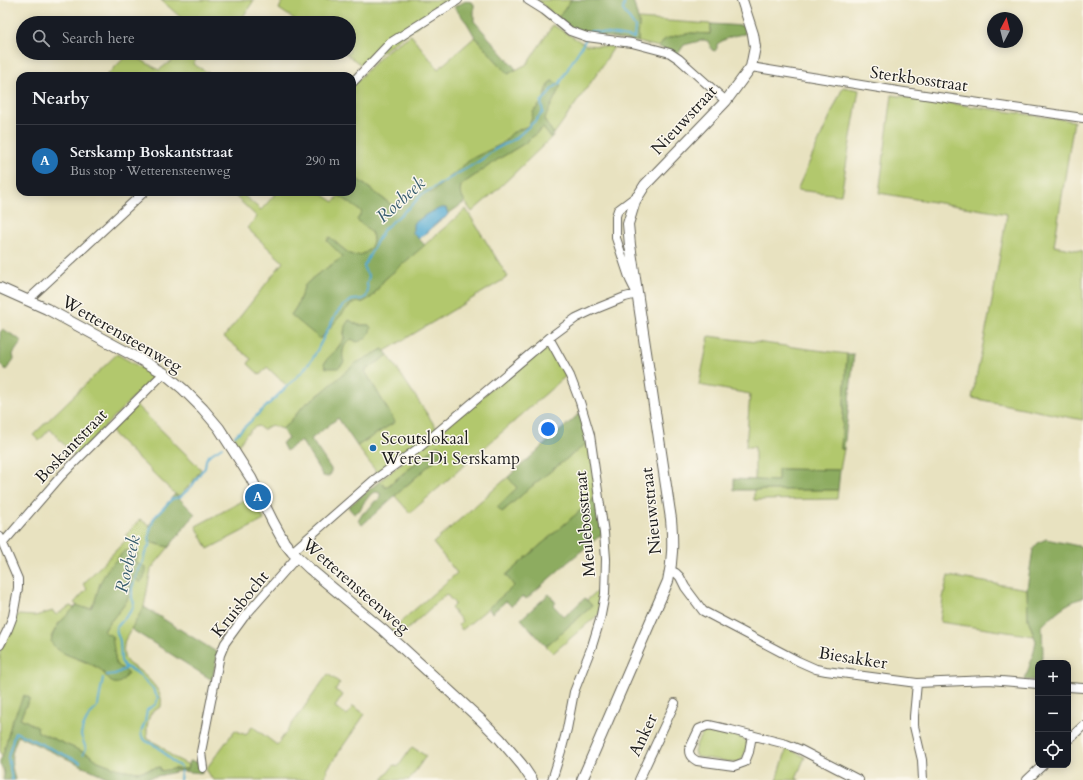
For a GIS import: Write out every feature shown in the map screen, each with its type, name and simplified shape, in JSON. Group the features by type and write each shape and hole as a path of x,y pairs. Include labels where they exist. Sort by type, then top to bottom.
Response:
{"street":[{"path":"356,79 390,43 458,0"},
{"path":"528,0 570,30 586,36 632,43 670,53 679,59 726,101"},
{"path":"742,0 753,34 755,47 751,67"},
{"name":"Nieuwstraat","path":"582,780 665,588 672,556 673,541 671,519 628,224 635,201 645,185 726,101 751,67"},
{"name":"Sterkbosstraat","path":"751,67 904,92 1083,118"},
{"name":"Nieuwstraat","path":"637,294 630,280 616,238 616,216 618,210 639,194"},
{"path":"28,300 140,196"},
{"name":"Wetterensteenweg","path":"0,288 47,309 164,374 183,389 219,428 251,478 284,542 295,555 383,630 481,720 500,739 522,765 532,780"},
{"name":"Kruisbocht","path":"203,768 201,752 220,655 225,643 244,617 295,555 374,480 420,447 549,338 576,318 625,297 637,294"},
{"name":"Meulebosstraat","path":"549,338 570,376 590,435 604,533 606,559 604,594 600,620 592,646 574,692 567,730 552,780"},
{"name":"Boskantstraat","path":"2,540 61,476 164,374"},
{"path":"0,645 13,616 18,588 18,579 2,540"},
{"name":"Biesakker","path":"670,570 680,577 685,587 703,611 811,667 826,671 917,682 989,680 1035,684"},
{"path":"917,682 914,726 922,760 923,780"},
{"path":"1071,687 1083,688"},
{"name":"Anker","path":"639,780 675,703"},
{"path":"752,735 749,752 744,762 734,766 697,761 689,754 699,730 709,725 752,735 786,744 860,780"},
{"path":"1071,737 1083,726"},
{"path":"1027,780 1039,768"}],"green space":[{"path":"161,0 254,0 244,16 179,16"},
{"path":"283,0 452,0 363,66 354,60 356,60 356,16 290,16 279,9"},
{"path":"537,0 571,0 558,18"},
{"path":"571,0 633,0 639,23 638,42 584,33 570,27 558,18"},
{"path":"466,1 474,4 474,21 516,69 508,74 475,37 467,23 454,7"},
{"path":"638,19 711,24 710,34 691,33 659,47 638,42"},
{"path":"711,24 744,26 745,34 727,38 717,44 715,51 712,50 708,41 703,40 684,45 678,54 659,47 665,39 679,35 691,33 710,34"},
{"path":"553,25 586,45 614,47 599,71 554,134 544,120 561,85 552,81 549,83 543,101 533,112 528,126 512,133 502,144 471,159 431,193 422,188 397,209 356,178 356,83 388,50 411,35 438,69 475,37 508,74 527,64"},
{"path":"122,60 141,60 159,70 173,60 196,60 193,64 207,72 110,72"},
{"path":"552,81 561,85 544,120 554,134 551,138 543,128 525,143 461,185 460,192 465,202 448,214 446,208 413,233 425,245 384,280 372,297 363,302 352,303 320,339 291,315 297,306 305,285 315,276 343,257 327,241 330,237 352,255 366,252 369,250 373,242 371,232 357,220 362,212 340,196 356,196 356,178 397,209 422,187 431,193 471,159 502,144 512,133 528,126 533,112 543,101 549,83"},
{"path":"843,87 859,90 841,195 797,190"},
{"path":"892,95 1074,121 1054,246 1083,251 1083,420 972,398 992,301 1007,214 879,193"},
{"path":"543,128 551,138 472,212 460,192 461,185 525,143"},
{"path":"235,196 245,196 261,210 273,196 325,196 334,202 338,196 340,196 363,212 357,220 370,231 373,238 373,242 369,250 361,255 352,255 329,237 327,241 343,257 315,276 305,285 297,306 291,315 341,315 352,303 363,302 372,297 384,280 466,209 508,277 385,351 382,349 304,405 282,429 271,425 263,430 258,426 255,427 244,437 238,446 234,437 287,386 267,367 260,375 248,364 251,359 224,337 283,262 247,228 257,217","holes":["349,320 358,325 369,325 357,342 352,339 347,342 343,349 342,358 333,354 344,339 344,331"]},
{"path":"349,320 358,325 369,325 371,328 369,333 362,340 357,342 352,339 347,343 343,352 344,362 342,365 338,368 326,368 324,364 327,359 338,348 344,339 345,326"},
{"path":"3,329 22,341 13,354 14,359 6,370 0,364 0,332"},
{"path":"709,336 847,354 841,449 844,449 840,470 779,469 779,481 755,480 755,447 746,447 750,394 699,385"},
{"path":"547,342 567,375 410,513 395,496 444,452 438,445 385,488 380,481"},
{"path":"383,349 388,355 365,371 395,422 357,446 338,418 311,439 331,469 331,474 327,477 323,476 301,440 286,451 282,443 288,439 282,429 304,405 320,394 356,363"},
{"path":"117,354 148,372 152,376 151,379 75,457 50,429 39,441 33,435"},
{"path":"847,354 854,354 844,449 841,449"},
{"path":"388,355 437,429 378,474 357,446 395,422 365,371"},
{"path":"137,406 201,469 192,483 178,496 110,431"},
{"path":"580,413 589,438 587,443 538,481 502,512 497,507 517,488 508,477"},
{"path":"589,438 597,496 506,575 515,586 462,630 458,625 462,621 451,608 455,604 446,594 399,637 391,630 457,573 433,543 508,477 517,488 497,507 502,512 538,481 587,443"},
{"path":"438,445 444,452 362,525 358,521 363,513 368,510 375,501 379,500 380,493 375,492 371,494 361,509 354,514 348,507 380,481 386,488"},
{"path":"778,469 840,470 838,490 734,490 734,479 778,481"},
{"path":"754,490 838,490 837,499 754,500"},
{"path":"175,494 195,514 169,547 153,543 149,540 151,527 149,525"},
{"path":"252,496 264,520 208,549 196,526"},
{"path":"597,496 602,534 526,599 523,596 511,606 506,601 492,613 488,608 514,586 506,575"},
{"path":"140,519 151,527 149,540 153,543 169,547 151,569 144,607 125,640 124,656 129,664 150,681 160,695 161,707 152,712 148,722 148,739 161,746 173,757 189,765 189,769 161,771 160,767 138,772 119,769 98,761 90,755 38,732 32,724 20,718 30,698 11,724 3,756 0,753 0,650 17,615 35,616 53,611 56,615 70,606 74,608 58,624 51,637 61,652 100,669 111,682 121,668 116,664 113,652 104,632 106,627 127,601 134,565 137,558 100,583 95,601 91,608 78,606 74,603 87,589 83,584 128,538 126,535"},
{"path":"1046,539 1083,547 1083,598 1066,605 1042,626 1043,653 1041,660 1035,660 1035,680 1025,680 1036,641 1028,619 1027,589 1033,549 1038,543"},
{"path":"124,551 135,551 138,555 135,563 146,567 146,574 140,583 132,576 127,600 106,627 104,632 112,636 116,664 128,673 122,681 119,683 114,683 110,681 99,669 88,662 64,653 55,647 51,642 57,626 77,605 84,608 91,608 95,601 100,583 107,570"},
{"path":"948,576 1027,589 1028,619 1034,636 940,622"},
{"path":"602,587 600,613 553,653 546,646 592,606 587,600"},
{"path":"549,594 556,603 553,605 564,617 585,598 592,606 546,646 521,619"},
{"path":"144,607 218,653 212,680 131,629"},
{"path":"328,674 340,683 335,690 343,695 335,707 347,715 353,706 365,714 328,768 324,780 213,780 206,769 235,730 246,735 252,726 277,745"},
{"path":"24,695 30,698 20,718 37,727 38,732 90,755 98,761 119,769 138,772 160,767 161,771 188,769 190,761 200,763 202,773 180,771 139,780 113,780 18,736 13,748 12,758 12,768 15,780 3,780 4,774 0,761 11,724"},
{"path":"707,730 734,735 746,741 746,749 743,757 738,763 697,757 694,752 696,746 700,737"},
{"path":"412,747 426,756 409,780 382,780 394,765 398,767"},
{"path":"787,748 805,757 796,778 799,780 777,780"}],"water":[{"path":"441,208 446,208 448,214 419,239 413,233 413,224 427,214"}],"waterway":[{"name":"Roebeek","path":"588,33 591,31 634,38 635,27 623,10 625,0"},
{"name":"Roebeek","path":"235,436 303,371 313,358 336,314 343,306 352,300 363,299 366,297 369,276 365,271 364,266 384,229 413,204 421,195 516,138 536,120 543,112 541,102 551,90 560,83 586,39"},
{"name":"Roebeek","path":"181,767 174,763 158,747 146,741 142,737 141,732 145,722 147,710 156,704 158,698 153,689 136,672 124,666 121,661 120,641 116,628 132,610 134,603 132,598 132,588 138,570 150,544 149,536 154,518 172,499 180,497 192,486 205,468 208,456 222,447"},
{"path":"107,675 115,674 125,669 124,666"},
{"path":"83,754 86,749 81,735 83,727 87,719 98,705 103,678"},
{"path":"12,780 8,757 15,732 80,762"},
{"name":"Roebeek","path":"180,780 181,771"}],"place":[{"name":"Scoutslokaal Were-Di Serskamp","path":"373,448"},
{"name":"Serskamp Boskantstraat","path":"258,497"}]}
